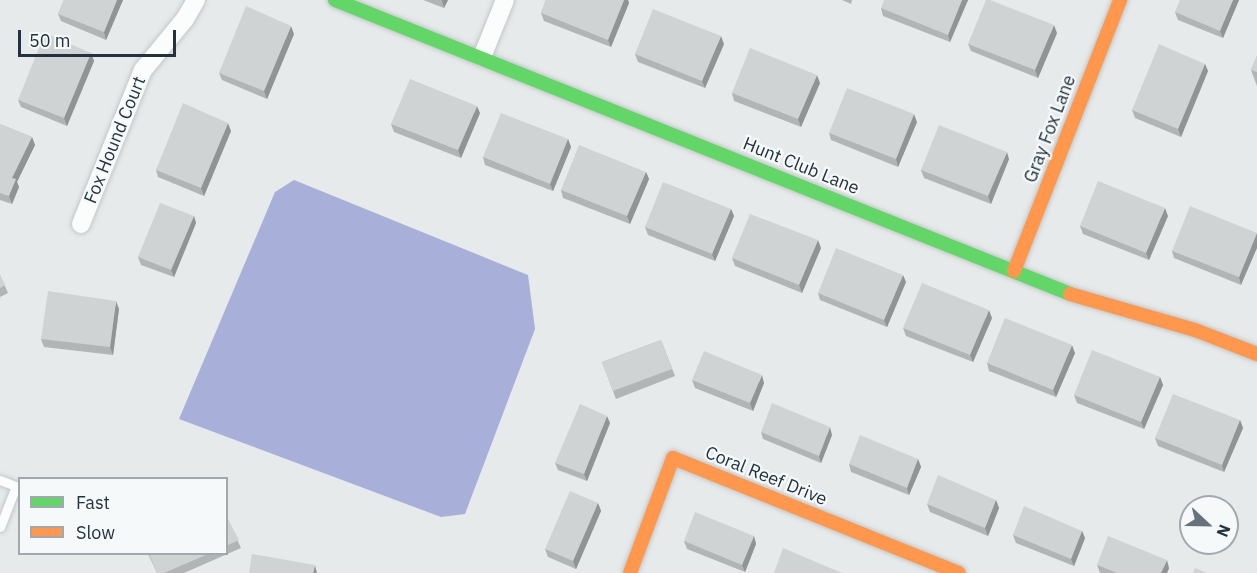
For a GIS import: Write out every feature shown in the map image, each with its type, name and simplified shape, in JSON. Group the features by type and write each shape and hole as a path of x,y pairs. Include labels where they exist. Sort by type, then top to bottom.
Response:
{"street":[{"name":"Fox Hound Court","path":"81,224 143,70 185,20 196,0"},
{"name":"Hunt Club Lane","path":"335,0 1081,298 1195,330 1257,354"},
{"path":"482,57 505,0"},
{"name":"Gray Fox Lane","path":"1014,271 1116,1"},
{"name":"Coral Reef Drive","path":"630,573 673,458 958,573"}],"lane":[{"path":"0,480 16,486 0,527"}],"water":[{"path":"294,180 528,275 535,329 465,514 441,517 179,419 275,192"}],"building":[{"path":"64,0 117,0 104,32 58,14"},
{"path":"546,0 624,0 608,40 541,13"},
{"path":"884,0 962,0 948,35 881,8"},
{"path":"986,0 1054,25 1035,70 968,44"},
{"path":"1180,0 1233,0 1220,31 1175,12"},
{"path":"246,6 291,26 264,91 219,73"},
{"path":"653,9 721,36 702,81 635,54"},
{"path":"45,33 91,53 64,118 18,100"},
{"path":"1159,44 1205,64 1178,129 1132,110"},
{"path":"750,48 817,75 798,119 732,93"},
{"path":"1257,56 1257,72 1251,70"},
{"path":"410,79 477,106 458,150 391,124"},
{"path":"847,88 914,114 896,159 829,133"},
{"path":"183,103 228,123 201,188 156,170"},
{"path":"501,113 568,139 550,184 483,157"},
{"path":"0,124 32,137 12,178 16,179 9,196 0,193"},
{"path":"939,125 1007,152 988,196 921,170"},
{"path":"579,145 646,172 627,216 561,190"},
{"path":"1098,181 1165,208 1146,253 1080,226"},
{"path":"663,182 731,209 712,254 645,227"},
{"path":"160,203 194,216 171,270 138,257"},
{"path":"1190,206 1257,233 1239,277 1172,251"},
{"path":"750,214 818,240 799,285 732,258"},
{"path":"836,248 903,275 884,320 818,293"},
{"path":"0,275 5,285 0,288"},
{"path":"922,283 989,310 970,355 903,328"},
{"path":"48,291 116,301 110,347 41,339"},
{"path":"1005,318 1072,345 1053,390 987,363"},
{"path":"661,340 672,369 613,391 602,362"},
{"path":"1092,350 1160,377 1141,422 1074,395"},
{"path":"704,351 762,375 750,403 692,380"},
{"path":"1173,394 1240,420 1222,465 1155,438"},
{"path":"772,403 830,427 819,456 761,432"},
{"path":"580,404 607,416 584,474 555,463"},
{"path":"860,435 918,459 907,488 849,464"},
{"path":"938,475 996,500 985,528 927,504"},
{"path":"570,491 598,503 573,561 545,549"},
{"path":"1024,506 1082,531 1071,559 1013,535"},
{"path":"695,512 754,536 742,565 684,541"},
{"path":"228,519 239,540 228,545"},
{"path":"1108,536 1167,560 1161,573 1117,573 1097,565"},
{"path":"783,548 842,573 774,573"},
{"path":"252,554 315,565 313,573 249,573"},
{"path":"149,555 206,555 164,573 157,573"},
{"path":"1195,568 1207,573 1193,573"}],"traffic: fast":[{"path":"335,0 1070,294"}],"traffic: slow":[{"path":"1014,271 1120,0"},
{"path":"1070,294 1195,330 1257,354"},
{"path":"630,573 673,458 959,573"}]}
